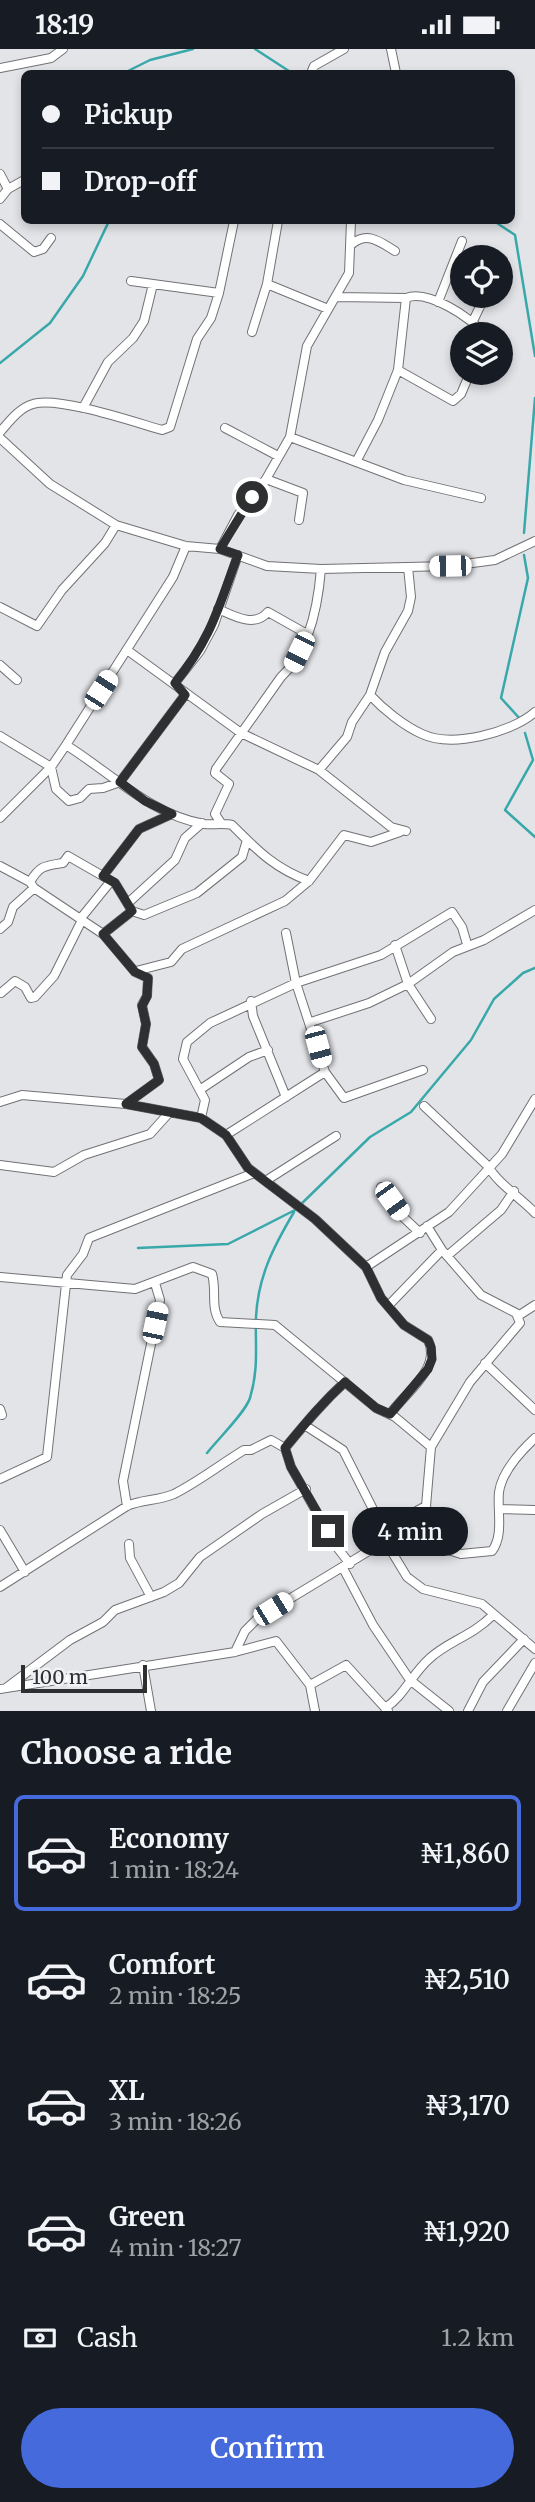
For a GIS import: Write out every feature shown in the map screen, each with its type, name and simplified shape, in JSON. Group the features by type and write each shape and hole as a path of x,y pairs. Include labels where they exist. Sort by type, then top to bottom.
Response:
{"street":[{"path":"0,68 51,58 63,49"},
{"path":"312,70 334,53 344,49"},
{"path":"391,49 395,70"},
{"path":"0,174 8,190"},
{"path":"0,199 21,182"},
{"path":"0,224 34,252 43,249 51,238"},
{"path":"233,224 219,293 211,318 197,339 170,427 162,430 83,408 33,404 20,411 1,439 50,484 116,525 186,546 220,549 267,566 321,569 408,567 495,560 535,541"},
{"path":"252,332 267,284 277,224"},
{"path":"220,549 238,515 266,479 290,437 307,347 349,273 351,224"},
{"path":"352,244 359,239 372,237 395,251"},
{"path":"438,302 462,241"},
{"path":"131,281 219,293"},
{"path":"83,408 107,362 133,338 144,321 153,284"},
{"path":"267,284 328,309"},
{"path":"337,297 405,298 414,295 438,302 473,321 479,308"},
{"path":"356,462 378,420 398,370 405,298"},
{"path":"398,370 453,401 461,394 465,385"},
{"path":"225,428 278,456"},
{"path":"290,437 404,480 481,498"},
{"path":"266,479 303,493 299,520"},
{"path":"0,607 37,627 62,590 105,543 116,525"},
{"path":"0,818 51,767 173,577 186,546"},
{"path":"175,683 200,651 214,625 238,555"},
{"path":"319,770 347,737 352,722 370,695 385,652 408,611 411,597 408,567"},
{"path":"221,823 215,814 216,807 229,784 215,773 216,769 281,677 290,669 318,603 321,569"},
{"path":"218,609 254,621 262,619 268,612 307,634"},
{"path":"127,650 175,683 185,695 241,733 319,770 403,832 371,842 344,835 309,881 285,901 254,912 182,949 171,962 135,972"},
{"path":"0,665 16,680"},
{"path":"0,736 51,767 56,789 69,801 80,798 89,789 103,788 120,782 185,695"},
{"path":"370,695 424,735 472,740 526,720 535,712"},
{"path":"66,745 145,801 172,814 202,823 232,825 254,850 274,865 309,881"},
{"path":"1,993 15,981 25,987 31,998 35,997 54,977 82,919 139,829 172,814"},
{"path":"103,934 175,860 185,838 202,823"},
{"path":"0,929 8,922 13,907 32,885 38,869 50,863 62,863 68,856 107,878 130,907 144,915 197,893 242,857 247,840"},
{"path":"0,866 103,934 135,972 148,978 147,996 142,1006 146,1024 142,1047 154,1064 159,1080 126,1104"},
{"path":"311,1022 369,1003 408,983 467,944 484,940 535,910"},
{"path":"201,1118 205,1100 183,1059 187,1042 210,1023 251,1001 287,990 296,983 349,967 396,945 452,912 462,927 467,944"},
{"path":"286,933 296,983 311,1022 325,1072 344,1098 351,1098 378,1084 423,1070"},
{"path":"396,945 408,983 431,1019"},
{"path":"251,1001 253,1016 286,1097"},
{"path":"201,1089 249,1057 268,1050"},
{"path":"226,1135 325,1072"},
{"path":"0,1102 22,1095 126,1104 168,1114 201,1118 226,1135 254,1173 267,1180 366,1267 381,1298 404,1325 428,1340 432,1359 428,1369 390,1414"},
{"path":"366,1267 449,1212 502,1154 535,1099"},
{"path":"424,1106 490,1168 493,1177 514,1191 535,1213"},
{"path":"0,1165 54,1172 84,1155 150,1134 168,1114"},
{"path":"267,1180 335,1136"},
{"path":"0,1479 47,1457 67,1275 83,1254 89,1238 254,1173"},
{"path":"381,1187 420,1233"},
{"path":"388,1306 445,1253 501,1210 514,1191"},
{"path":"427,1226 445,1253 481,1295 508,1307 519,1316"},
{"path":"0,1277 135,1289 193,1268 212,1274 216,1288 213,1306 220,1322 275,1325 376,1408 390,1414 431,1447"},
{"path":"127,1506 122,1481 160,1300 155,1283"},
{"path":"535,1305 519,1316 517,1330 485,1363 461,1395 431,1447 426,1506 433,1540 442,1548 461,1554 492,1551 497,1544 501,1509 499,1494 503,1478 535,1438"},
{"path":"485,1363 535,1410"},
{"path":"285,1448 306,1426 312,1412 345,1382"},
{"path":"306,1426 343,1450 383,1529 387,1544 407,1577 423,1589 482,1604 535,1649"},
{"path":"0,1587 127,1506 141,1500 151,1501 173,1494 244,1450 251,1450 271,1440 285,1448 291,1467 306,1489 346,1566 373,1625 410,1680 449,1711"},
{"path":"3,1689 70,1640 103,1622 115,1609 151,1597 179,1583 200,1557 241,1528 306,1489"},
{"path":"235,1652 245,1631 258,1618 372,1549 383,1529 426,1506"},
{"path":"501,1509 535,1510"},
{"path":"0,1530 25,1572"},
{"path":"129,1545 130,1558 151,1597"},
{"path":"310,1685 346,1665 386,1710 397,1701 410,1680 431,1656 478,1630 493,1615"},
{"path":"468,1711 483,1682 524,1640"},
{"path":"3,1689 235,1652 275,1641 310,1685 312,1710"},
{"path":"507,1711 535,1663"},
{"path":"143,1665 151,1711"}],"waterway":[{"path":"130,70 150,60 193,49"},
{"path":"255,49 287,70"},
{"path":"0,363 50,323 83,276 108,224"},
{"path":"498,224 515,235 535,356"},
{"path":"524,533 535,398"},
{"path":"521,720 501,698 528,578 524,555"},
{"path":"525,733 533,760 505,810 535,837"},
{"path":"138,1248 228,1244 295,1210 370,1137 411,1112 471,1040 494,999 523,973 535,968"},
{"path":"207,1453 250,1398 256,1367 256,1317 260,1288 274,1249 294,1212"}],"route":[{"path":"252,497 238,515 220,549 238,555 214,625 200,651 175,683 185,695 120,782 145,801 172,814 139,829 124,845 103,876 115,883 132,911 103,934 135,972 148,978 147,996 142,1006 146,1024 142,1047 146,1057 154,1064 159,1080 142,1095 126,1104 168,1114 201,1118 226,1135 248,1168 315,1219 366,1267 381,1298 404,1325 428,1340 431,1347 432,1359 428,1369 403,1395 390,1414 376,1408 345,1382 312,1412 306,1426 285,1448 291,1467 328,1531"}]}
